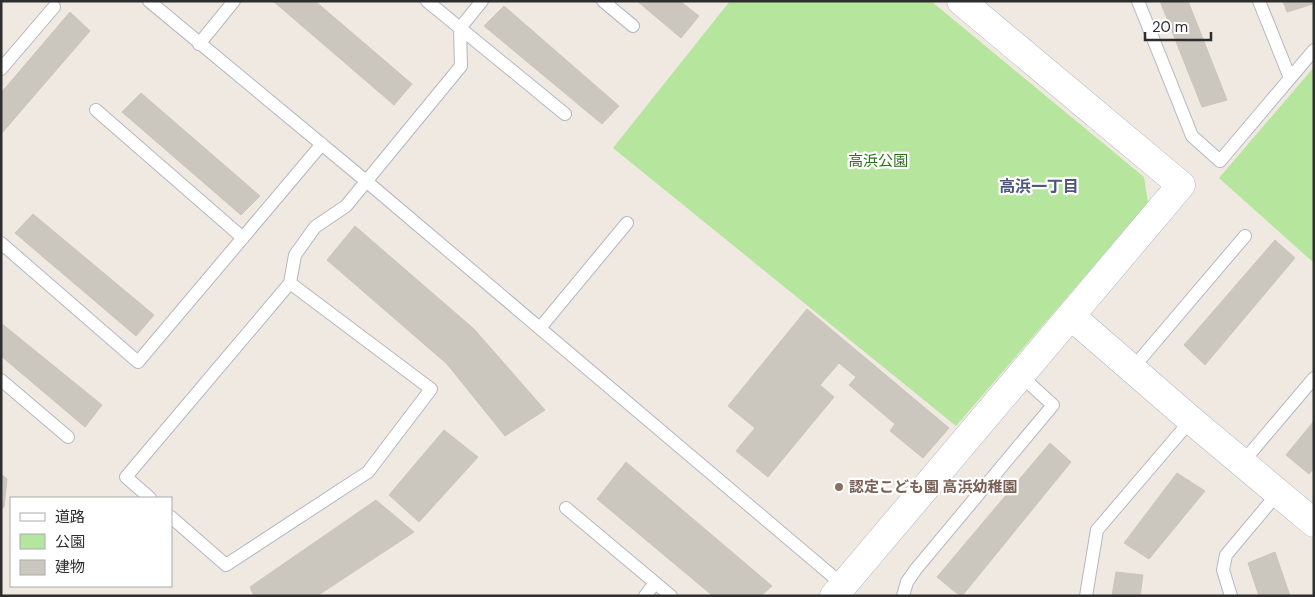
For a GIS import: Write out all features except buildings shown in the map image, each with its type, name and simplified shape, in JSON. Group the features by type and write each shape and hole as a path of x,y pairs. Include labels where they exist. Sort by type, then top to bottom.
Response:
{"street":[{"path":"838,590 1181,186 961,1"},
{"path":"1071,316 1314,523"}],"lane":[{"path":"149,1 540,328 838,590"},
{"path":"200,44 234,1"},
{"path":"427,1 565,114"},
{"path":"149,497 126,477 290,283 295,255 315,227 346,206 461,66 460,28 482,1"},
{"path":"603,1 633,26"},
{"path":"1138,1 1192,136 1220,161 1314,50"},
{"path":"1259,1 1290,78"},
{"path":"1,69 54,7"},
{"path":"96,110 243,238"},
{"path":"1,244 138,362 322,144"},
{"path":"540,328 627,223"},
{"path":"1132,369 1246,236"},
{"path":"172,518 226,565 368,472 431,389 290,283"},
{"path":"903,596 907,582 916,568 1054,406 1021,376"},
{"path":"1242,463 1314,378"},
{"path":"1,380 68,437"},
{"path":"1086,596 1097,530 1191,420"},
{"path":"1231,596 1223,570 1226,556 1278,493"},
{"path":"566,508 671,596"},
{"path":"644,596 655,582"}],"green space":[{"name":"高浜公園","path":"730,1 931,1 1144,177 1148,203 956,426 613,148"},
{"path":"1314,67 1314,263 1219,178"}],"place":[{"name":"認定こども園 高浜幼稚園","path":"839,487"}],"district":[{"name":"高浜一丁目","path":"1039,186"}]}
